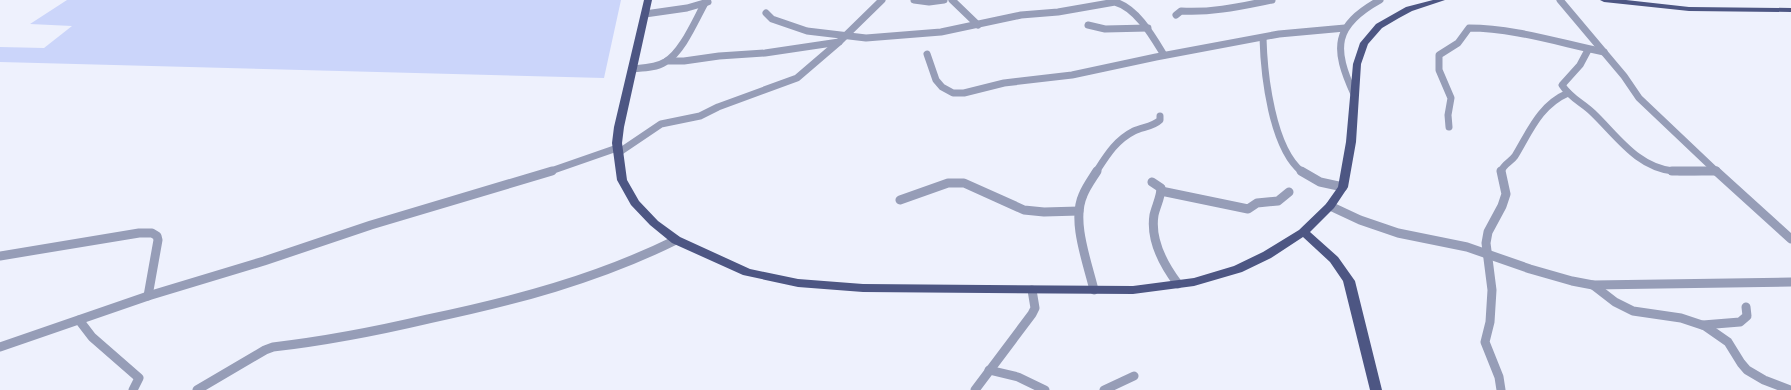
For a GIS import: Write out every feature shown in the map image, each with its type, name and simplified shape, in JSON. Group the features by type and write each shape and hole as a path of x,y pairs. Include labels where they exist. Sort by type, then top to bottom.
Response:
{"main road":[{"path":"648,0 619,127 618,151 622,180 636,203 654,223 676,240 747,272 798,283 862,288 1032,290 1133,290 1194,282 1243,266 1267,255 1303,232 1327,210 1343,187 1351,142 1357,64 1364,43 1379,26 1409,9 1441,0"},
{"path":"1604,0 1689,9 1791,10"},
{"path":"1303,232 1327,251 1340,265 1349,281 1376,390"}],"street":[{"path":"0,347 148,296 264,261 371,225 618,151 661,124 700,116 718,107 797,78 839,42 882,0"},
{"path":"914,0 926,2 944,0"},
{"path":"952,0 978,25"},
{"path":"1176,15 1181,10 1212,11 1272,0"},
{"path":"1354,94 1346,77 1339,50 1345,28 1357,13 1377,0"},
{"path":"1560,0 1604,52 1639,98 1791,239"},
{"path":"645,14 684,9 708,2"},
{"path":"667,61 691,29 708,2"},
{"path":"766,13 772,19 799,29 866,38 927,34 978,25 1021,15 1058,12 1114,2 1122,4 1148,28 1164,55"},
{"path":"1088,25 1105,29 1148,28"},
{"path":"927,54 936,80 942,87 957,94 1010,82 1072,75 1164,55 1297,32 1345,28"},
{"path":"1449,127 1448,115 1451,98 1439,70 1440,55 1458,43 1469,28 1486,28 1506,31 1588,50 1604,52"},
{"path":"1262,38 1265,78 1280,140 1286,152 1299,170 1310,177 1324,183 1343,187"},
{"path":"632,69 656,66 667,61 684,61 719,56 765,53 839,42"},
{"path":"1588,50 1580,65 1564,80 1562,85 1568,93 1589,110 1622,144 1643,161 1668,170 1716,171"},
{"path":"1501,390 1499,377 1485,342 1490,322 1492,290 1486,243 1488,232 1502,206 1506,194 1506,188 1501,172 1502,168 1514,157 1524,137 1547,106 1556,98 1568,93"},
{"path":"1094,290 1079,222 1079,211 1082,196 1110,149 1134,131 1159,122 1160,116"},
{"path":"900,200 948,183 956,182 964,183 1024,210 1044,212 1079,211"},
{"path":"1152,182 1161,188 1155,208 1154,233 1159,252 1170,273 1178,284"},
{"path":"1161,191 1248,209 1257,203 1278,201 1289,192"},
{"path":"1327,210 1398,233 1467,248 1530,269 1572,281 1593,285 1791,282"},
{"path":"0,256 129,234 152,233 158,240 148,296"},
{"path":"197,390 265,350 274,347 379,330 526,297 630,263 676,240"},
{"path":"1593,285 1605,296 1628,309 1675,317 1703,325 1724,337 1731,345 1736,357 1750,372 1790,390"},
{"path":"975,390 1032,314 1035,308 1032,290"},
{"path":"1703,325 1740,322 1747,316 1746,307"},
{"path":"79,320 92,337 139,378 133,390"},
{"path":"989,370 1010,373 1045,390"},
{"path":"1104,390 1134,376"}],"shaded area":[{"path":"67,0 621,0 604,78 0,62 0,47 44,48 72,26 30,24"}]}
